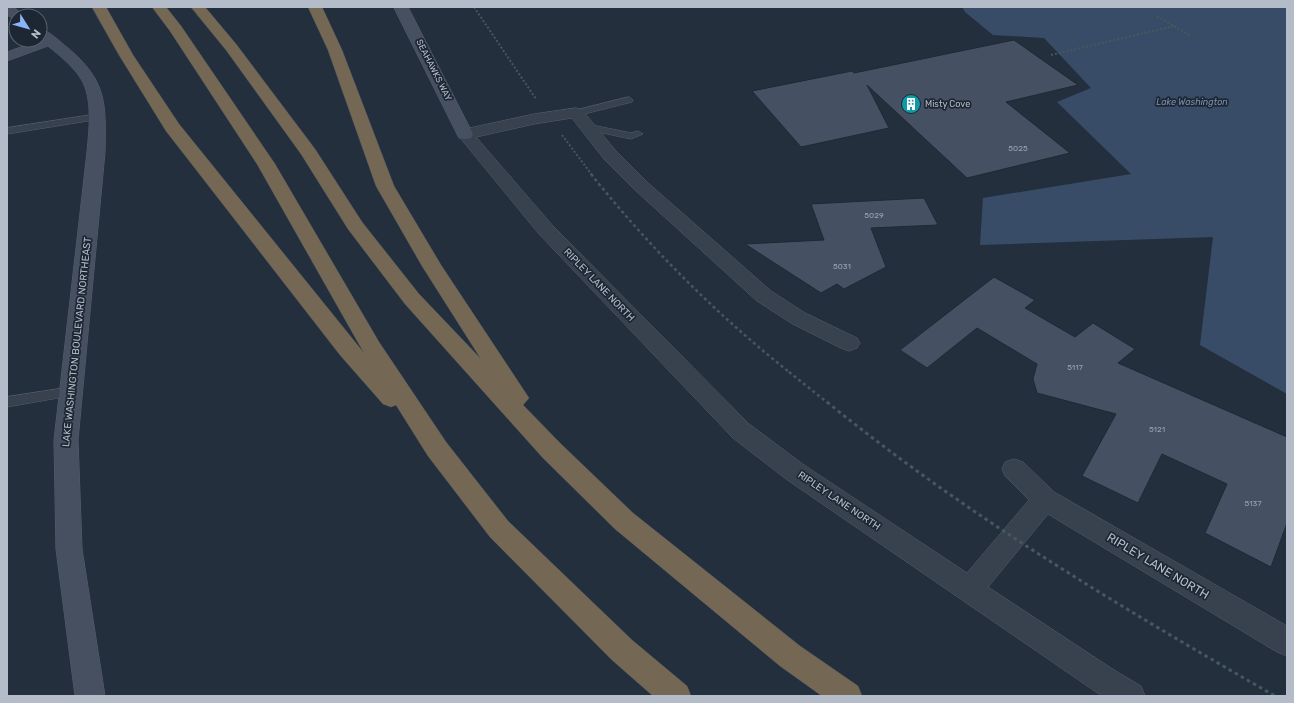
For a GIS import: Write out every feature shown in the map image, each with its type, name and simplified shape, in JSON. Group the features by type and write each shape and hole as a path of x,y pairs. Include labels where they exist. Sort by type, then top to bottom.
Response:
{"highway":[{"path":"99,7 126,55 172,127 348,350 437,449 499,528 622,650 676,696"},
{"path":"159,7 185,42 266,164 371,347 437,449"},
{"path":"198,7 231,47 309,153 354,225 412,299 552,451 624,521 790,656 847,696"},
{"path":"315,7 335,50 385,186 432,266 552,451"}],"main road":[{"name":"SEAHAWKS WAY","path":"401,7 465,134"},
{"name":"LAKE WASHINGTON BOULEVARD NORTHEAST","path":"48,40 79,66 90,81 97,117 96,152 66,440 69,549 90,696"},
{"path":"7,57 24,48"}],"street":[{"path":"465,134 534,119 581,120 610,155 675,218 764,296 798,318 848,343"},
{"name":"RIPLEY LANE NORTH","path":"465,134 546,230 742,431 795,472 970,588 1103,680 1130,696"},
{"name":"RIPLEY LANE NORTH","path":"1014,469 1045,499 1287,642"},
{"path":"970,588 1045,499"}],"lane":[{"path":"581,120 629,100"},
{"path":"7,131 97,117"},
{"path":"581,120 631,136 638,134"},
{"path":"7,402 71,392"}],"path":[{"path":"474,7 539,104"},
{"path":"1157,16 1191,36"},
{"path":"1051,55 1174,26"},
{"path":"558,130 608,198 642,236 697,292 769,357 895,456 1007,532 1132,611 1275,696"}],"water":[{"name":"Lake Washington","path":"962,7 1287,7 1287,394 1200,345 1213,237 980,245 983,198 1131,174 1057,102 1091,88 1044,38 993,35 965,12"}],"building":[{"path":"1014,40 1078,85 1006,102 1070,153 967,178 867,85 889,128 801,147 752,91 852,71 854,73"},
{"path":"924,198 938,225 871,228 886,267 844,289 837,284 821,293 745,244 824,240 811,204"},
{"path":"994,277 1035,300 1025,308 1075,337 1093,323 1135,349 1118,363 1287,437 1287,523 1271,567 1205,533 1227,484 1162,454 1138,503 1082,476 1116,414 1037,393 1033,379 1037,364 977,328 927,368 900,350"}],"place":[{"name":"Misty Cove","path":"911,104"}]}
